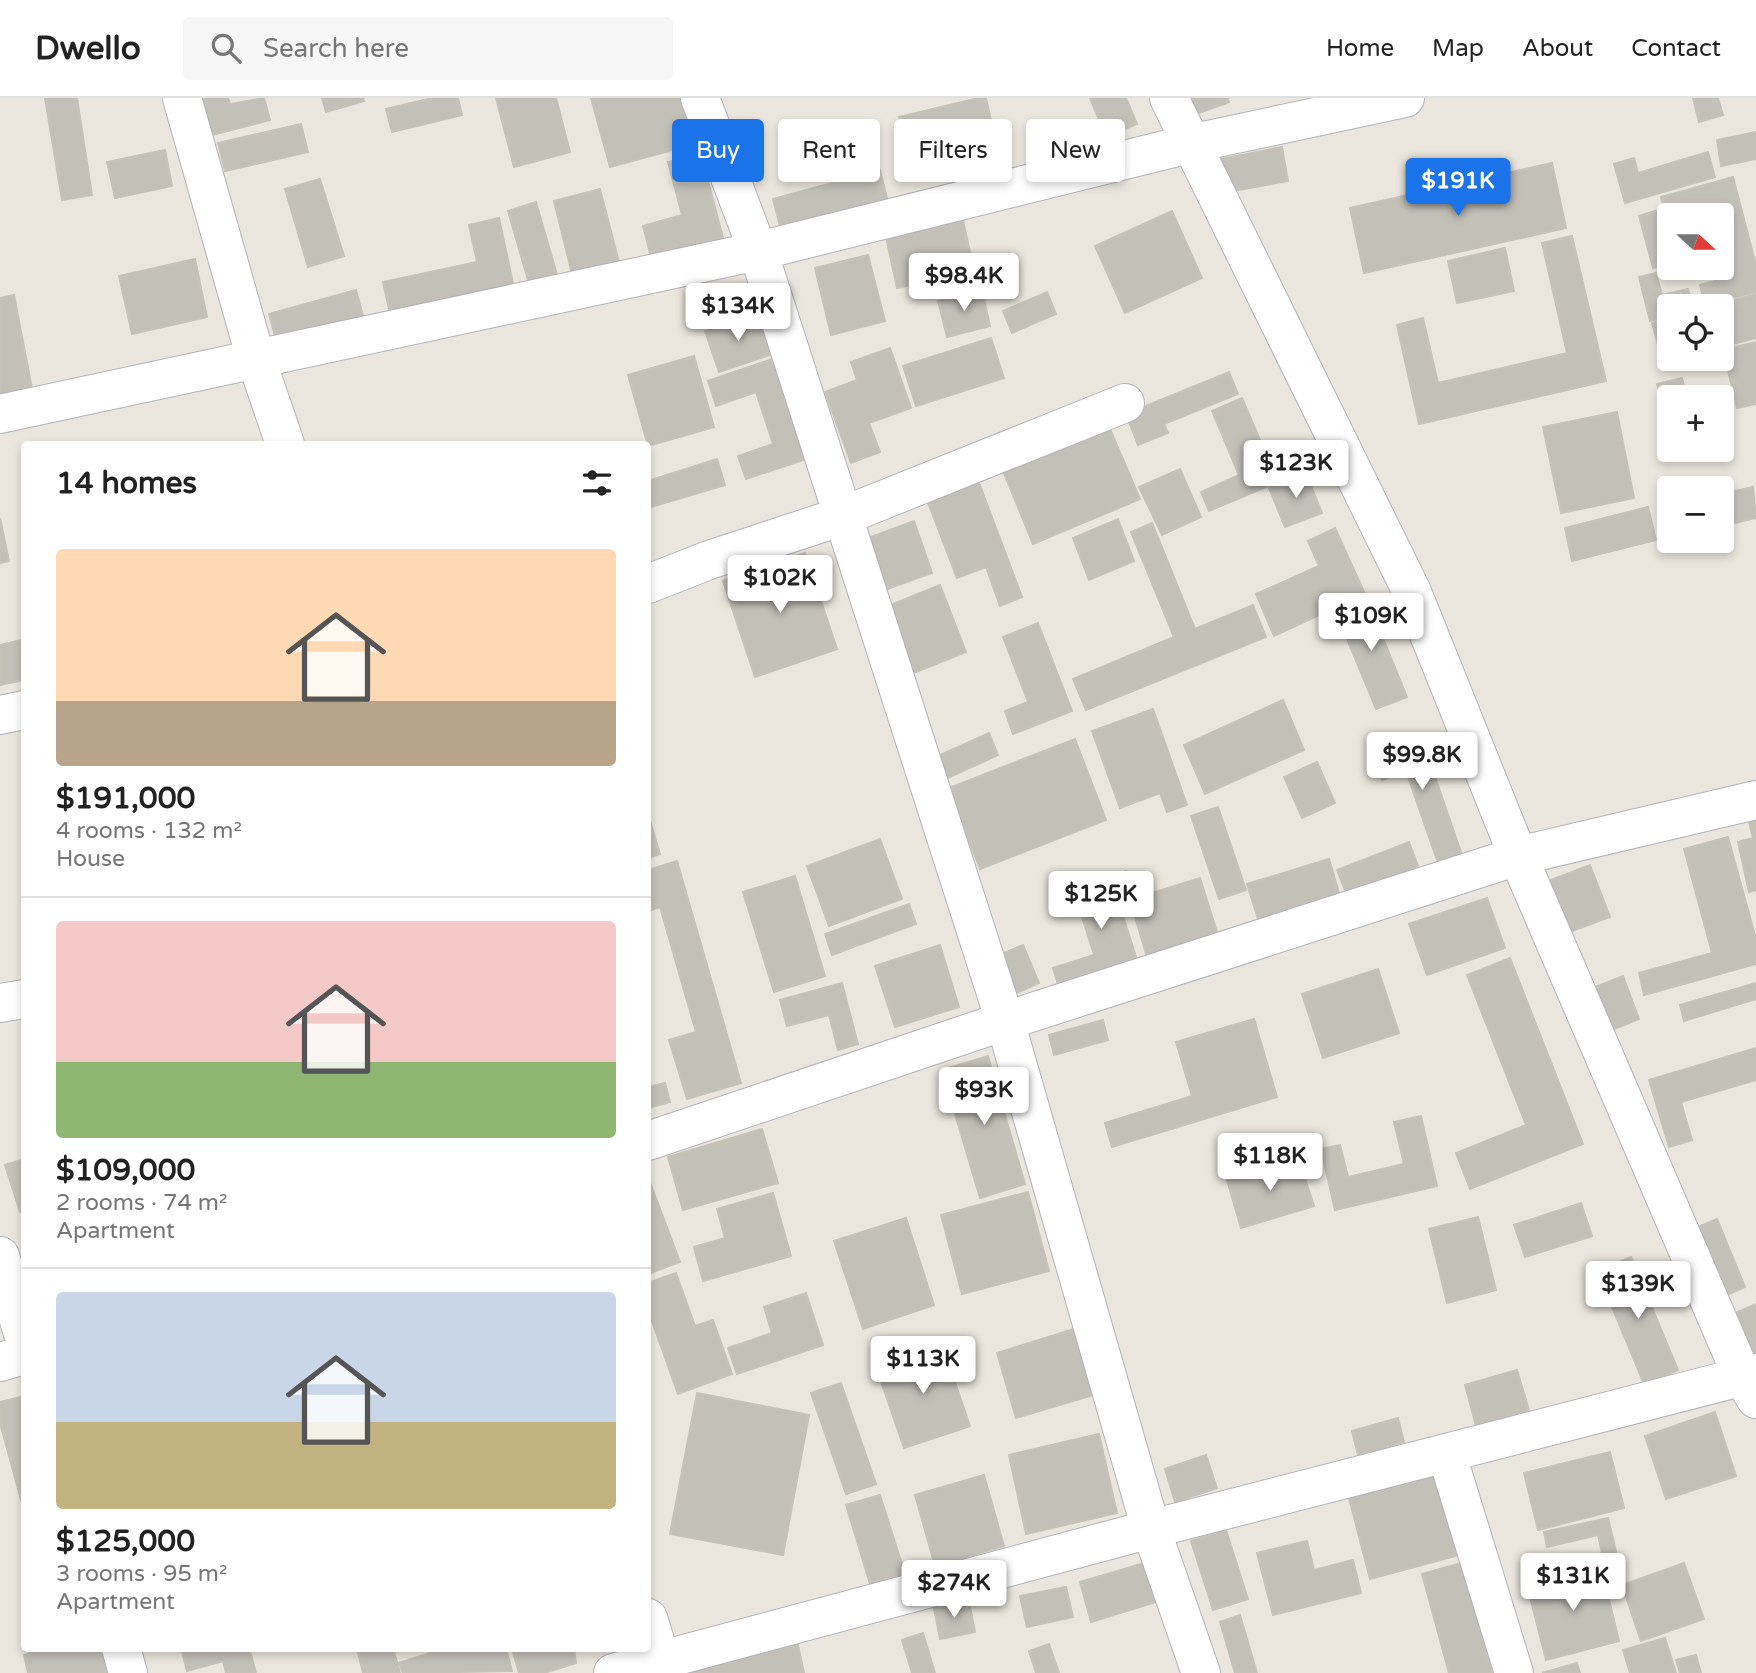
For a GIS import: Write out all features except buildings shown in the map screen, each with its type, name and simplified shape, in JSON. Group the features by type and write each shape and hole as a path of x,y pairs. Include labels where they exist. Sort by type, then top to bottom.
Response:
{"street":[{"path":"182,98 256,359 284,441"},
{"path":"701,98 758,251 1005,1021 1151,1529 1201,1673"},
{"path":"612,1673 663,1666 1151,1529 1751,1383 1518,856 1412,592 1189,144 1169,98"},
{"path":"0,414 758,251 1189,144 1405,98"},
{"path":"651,583 709,559 843,516 1125,403"},
{"path":"0,715 21,711"},
{"path":"651,1140 1005,1021 1518,856 1756,800"},
{"path":"0,1003 21,1000"},
{"path":"0,1256 21,1327"},
{"path":"0,1362 21,1356"},
{"path":"1447,1455 1514,1673"},
{"path":"651,1628 663,1666"},
{"path":"122,1652 128,1673"}]}
